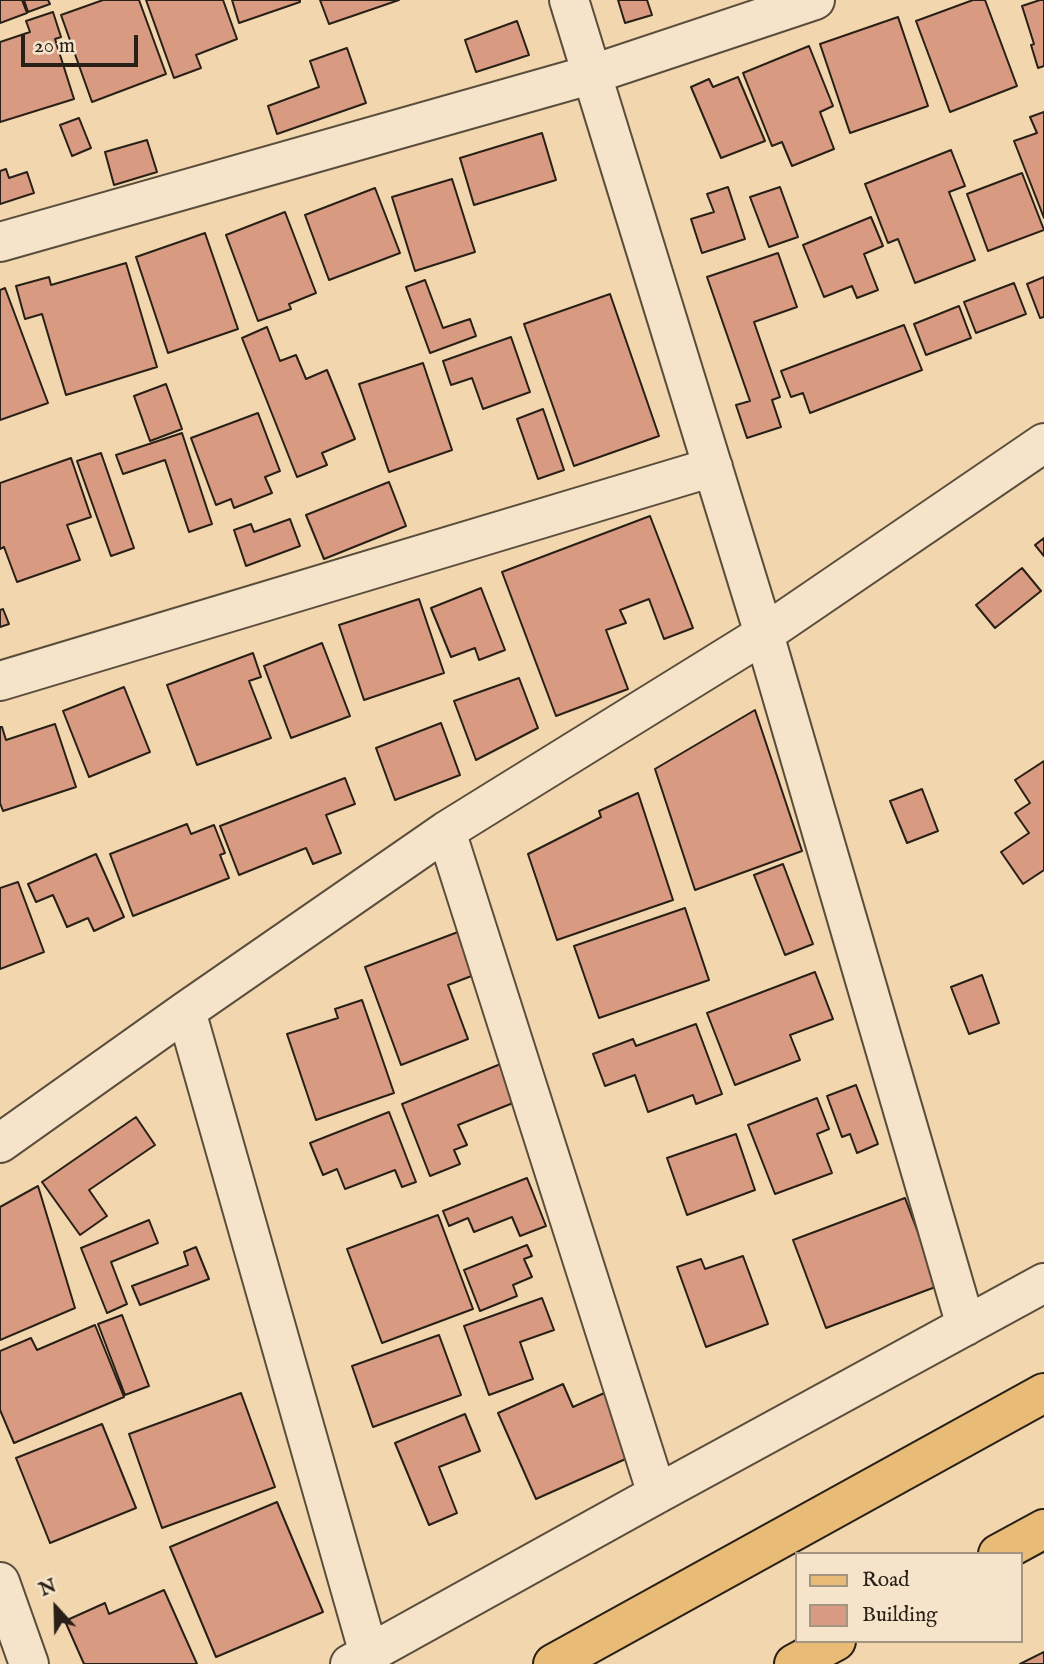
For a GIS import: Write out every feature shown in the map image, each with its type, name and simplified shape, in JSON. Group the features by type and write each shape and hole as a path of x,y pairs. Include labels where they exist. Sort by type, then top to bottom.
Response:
{"main road":[{"path":"553,1664 1044,1393"},
{"path":"1004,1552 1042,1539"},
{"path":"794,1664 832,1643"}],"street":[{"path":"569,0 764,634 966,1326"},
{"path":"0,242 593,74 816,0"},
{"path":"0,1143 446,831 764,634 1044,443"},
{"path":"0,681 713,467"},
{"path":"446,831 657,1494"},
{"path":"186,1011 360,1659 1044,1283"},
{"path":"0,1581 29,1664"}],"building":[{"path":"0,0 22,0 27,13 0,23"},
{"path":"24,0 48,0 50,4 28,12"},
{"path":"103,0 139,0 166,74 92,102 61,15"},
{"path":"146,0 223,0 237,39 196,55 201,68 174,78"},
{"path":"232,0 300,0 300,2 239,23"},
{"path":"320,0 399,0 329,24"},
{"path":"618,0 647,0 652,15 625,23"},
{"path":"973,0 985,0 1017,86 950,112 916,21"},
{"path":"1044,0 1044,66 1038,68 1031,45 1034,44 1022,6"},
{"path":"53,12 61,37 55,39 74,99 0,122 0,42 30,32 26,21"},
{"path":"898,17 928,106 850,133 820,44"},
{"path":"517,21 529,55 476,72 465,40"},
{"path":"809,46 833,106 820,112 834,149 792,166 782,142 772,146 743,73"},
{"path":"347,48 366,103 277,134 268,106 319,87 310,61"},
{"path":"738,77 765,141 721,158 691,87 709,79 713,87"},
{"path":"1044,112 1044,218 1014,141 1037,133 1030,117"},
{"path":"79,118 91,148 72,156 60,125"},
{"path":"542,133 556,180 474,205 460,158"},
{"path":"147,140 157,172 114,185 105,152"},
{"path":"951,150 965,186 949,192 975,260 915,283 898,239 888,243 865,184"},
{"path":"6,169 9,178 27,172 34,193 0,204 0,171"},
{"path":"1022,173 1044,230 988,251 967,194"},
{"path":"452,179 475,252 415,271 392,197"},
{"path":"728,187 745,239 702,253 691,219 714,212 707,194"},
{"path":"780,187 798,237 769,247 750,197"},
{"path":"375,188 400,253 329,280 305,215"},
{"path":"285,212 316,293 289,304 291,309 258,321 226,235"},
{"path":"871,217 883,246 864,254 878,290 857,298 852,286 824,297 803,245"},
{"path":"205,233 238,329 168,353 136,257"},
{"path":"778,253 797,307 754,322 780,397 772,400 781,427 747,438 736,405 750,401 707,277"},
{"path":"126,263 157,367 66,395 42,314 25,319 16,286 49,277 51,285"},
{"path":"1044,277 1044,317 1040,318 1027,284"},
{"path":"425,280 443,328 470,319 476,336 430,353 406,287"},
{"path":"1014,283 1026,314 976,333 964,302"},
{"path":"5,288 48,403 0,420 0,290"},
{"path":"610,294 659,436 574,466 524,324"},
{"path":"959,306 971,338 926,355 914,324"},
{"path":"904,325 922,370 810,413 803,393 791,397 781,371"},
{"path":"267,327 280,361 296,355 306,379 327,370 355,439 322,453 327,465 297,477 242,338"},
{"path":"511,337 530,392 483,409 472,378 451,385 443,361"},
{"path":"423,363 452,450 389,472 359,384"},
{"path":"166,384 182,429 150,441 134,396"},
{"path":"543,409 564,470 538,479 517,419"},
{"path":"258,413 280,471 265,477 272,493 234,508 231,499 216,505 191,438"},
{"path":"182,433 212,524 189,532 165,460 123,474 116,455"},
{"path":"101,453 134,548 111,556 77,461"},
{"path":"71,458 91,517 67,525 80,560 17,582 4,547 0,549 0,483"},
{"path":"389,482 406,526 324,559 306,515"},
{"path":"650,516 693,628 664,639 649,599 620,610 626,623 606,630 628,689 556,716 502,572"},
{"path":"290,519 300,546 246,566 234,530 251,524 254,532"},
{"path":"1044,538 1044,556 1035,545"},
{"path":"1022,568 1041,591 995,628 976,605"},
{"path":"481,588 505,650 479,660 475,648 451,657 431,608"},
{"path":"419,599 444,673 364,700 339,625"},
{"path":"3,609 9,624 0,627 0,610"},
{"path":"322,643 350,716 291,738 264,666"},
{"path":"253,653 261,677 249,681 271,738 197,765 167,685"},
{"path":"519,678 538,728 476,760 454,701"},
{"path":"124,687 150,752 89,777 63,711"},
{"path":"755,710 802,851 695,890 655,769"},
{"path":"441,723 460,775 395,800 376,748"},
{"path":"55,724 76,787 3,811 0,803 0,727 6,740"},
{"path":"1044,761 1044,870 1023,884 1001,852 1029,833 1015,813 1030,803 1015,780"},
{"path":"345,778 355,804 326,815 341,853 313,864 306,848 239,875 220,826"},
{"path":"922,789 938,831 907,843 890,801"},
{"path":"638,793 673,900 557,940 528,854 601,817 599,811"},
{"path":"187,824 191,834 214,825 225,853 220,855 229,878 133,916 110,854"},
{"path":"96,854 124,917 94,931 88,918 67,927 53,895 36,902 28,884"},
{"path":"783,864 813,944 785,955 754,875"},
{"path":"18,882 44,952 0,969 0,888"},
{"path":"685,908 709,980 599,1018 574,946"},
{"path":"466,929 482,972 448,985 468,1039 401,1065 365,967"},
{"path":"815,972 833,1019 790,1035 800,1060 735,1085 707,1013"},
{"path":"982,975 999,1023 969,1034 951,987"},
{"path":"362,1000 394,1093 316,1120 287,1034 338,1018 335,1009"},
{"path":"696,1024 722,1094 696,1104 693,1095 648,1112 635,1075 605,1086 593,1054 633,1039 636,1046"},
{"path":"508,1061 523,1099 458,1125 467,1145 454,1150 460,1164 430,1176 402,1104"},
{"path":"856,1085 878,1144 857,1153 850,1134 842,1137 827,1096"},
{"path":"817,1098 829,1129 817,1134 832,1173 775,1194 748,1125"},
{"path":"389,1112 416,1182 402,1187 395,1170 345,1189 337,1169 323,1175 310,1143"},
{"path":"136,1117 155,1145 89,1190 107,1216 80,1235 42,1182"},
{"path":"736,1134 755,1190 687,1215 667,1158"},
{"path":"527,1178 546,1226 520,1236 512,1217 474,1232 468,1218 449,1226 443,1211"},
{"path":"38,1186 75,1308 0,1340 0,1207"},
{"path":"905,1198 938,1286 826,1328 793,1240"},
{"path":"438,1215 473,1309 382,1343 347,1249"},
{"path":"149,1220 158,1243 111,1262 127,1304 107,1313 81,1248"},
{"path":"527,1245 532,1256 524,1259 532,1277 513,1285 517,1296 480,1311 464,1270"},
{"path":"196,1247 209,1279 140,1305 132,1286 188,1265 184,1252"},
{"path":"743,1256 768,1324 706,1347 677,1267 701,1259 705,1269"},
{"path":"542,1298 554,1330 520,1342 533,1379 489,1395 464,1326"},
{"path":"122,1315 149,1386 125,1395 98,1324"},
{"path":"95,1325 124,1397 14,1443 0,1410 0,1351 31,1338 37,1350"},
{"path":"439,1335 461,1395 373,1427 352,1366"},
{"path":"563,1384 573,1407 611,1390 639,1453 536,1499 498,1413"},
{"path":"241,1393 275,1487 162,1528 129,1434"},
{"path":"465,1414 480,1451 439,1467 457,1513 429,1525 395,1443"},
{"path":"102,1424 136,1508 50,1543 16,1458"},
{"path":"277,1502 323,1612 216,1657 170,1547"},
{"path":"164,1590 197,1664 84,1664 65,1621 105,1603 109,1614"},
{"path":"1044,1652 1044,1664 1020,1664"}]}
